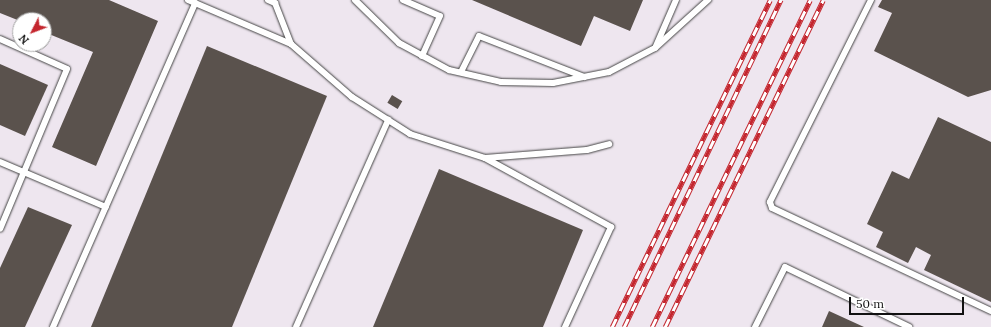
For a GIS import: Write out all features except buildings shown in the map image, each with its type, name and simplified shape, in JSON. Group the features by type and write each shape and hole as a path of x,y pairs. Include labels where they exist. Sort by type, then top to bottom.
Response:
{"lane":[{"path":"188,0 291,44 352,97 410,134 485,158 611,227 565,327"},
{"path":"268,0 275,3 291,44"},
{"path":"355,0 399,43 422,56 461,72 501,82 553,83 610,72 655,48 708,0"},
{"path":"403,0 440,16 422,56"},
{"path":"655,48 676,0"},
{"path":"871,0 770,202 772,208 991,311"},
{"path":"53,327 195,3"},
{"path":"461,72 479,36 584,77"},
{"path":"0,39 67,69 26,173 0,229"},
{"path":"296,327 388,120"},
{"path":"485,158 587,150 610,144"},
{"path":"0,162 106,207"},
{"path":"755,327 786,267 909,327"}],"shaded area":[{"path":"0,0 991,0 991,327 0,327"}],"railway":[{"path":"612,327 770,0"},
{"path":"624,327 781,0"},
{"path":"652,327 810,0"},
{"path":"665,327 823,0"}]}
